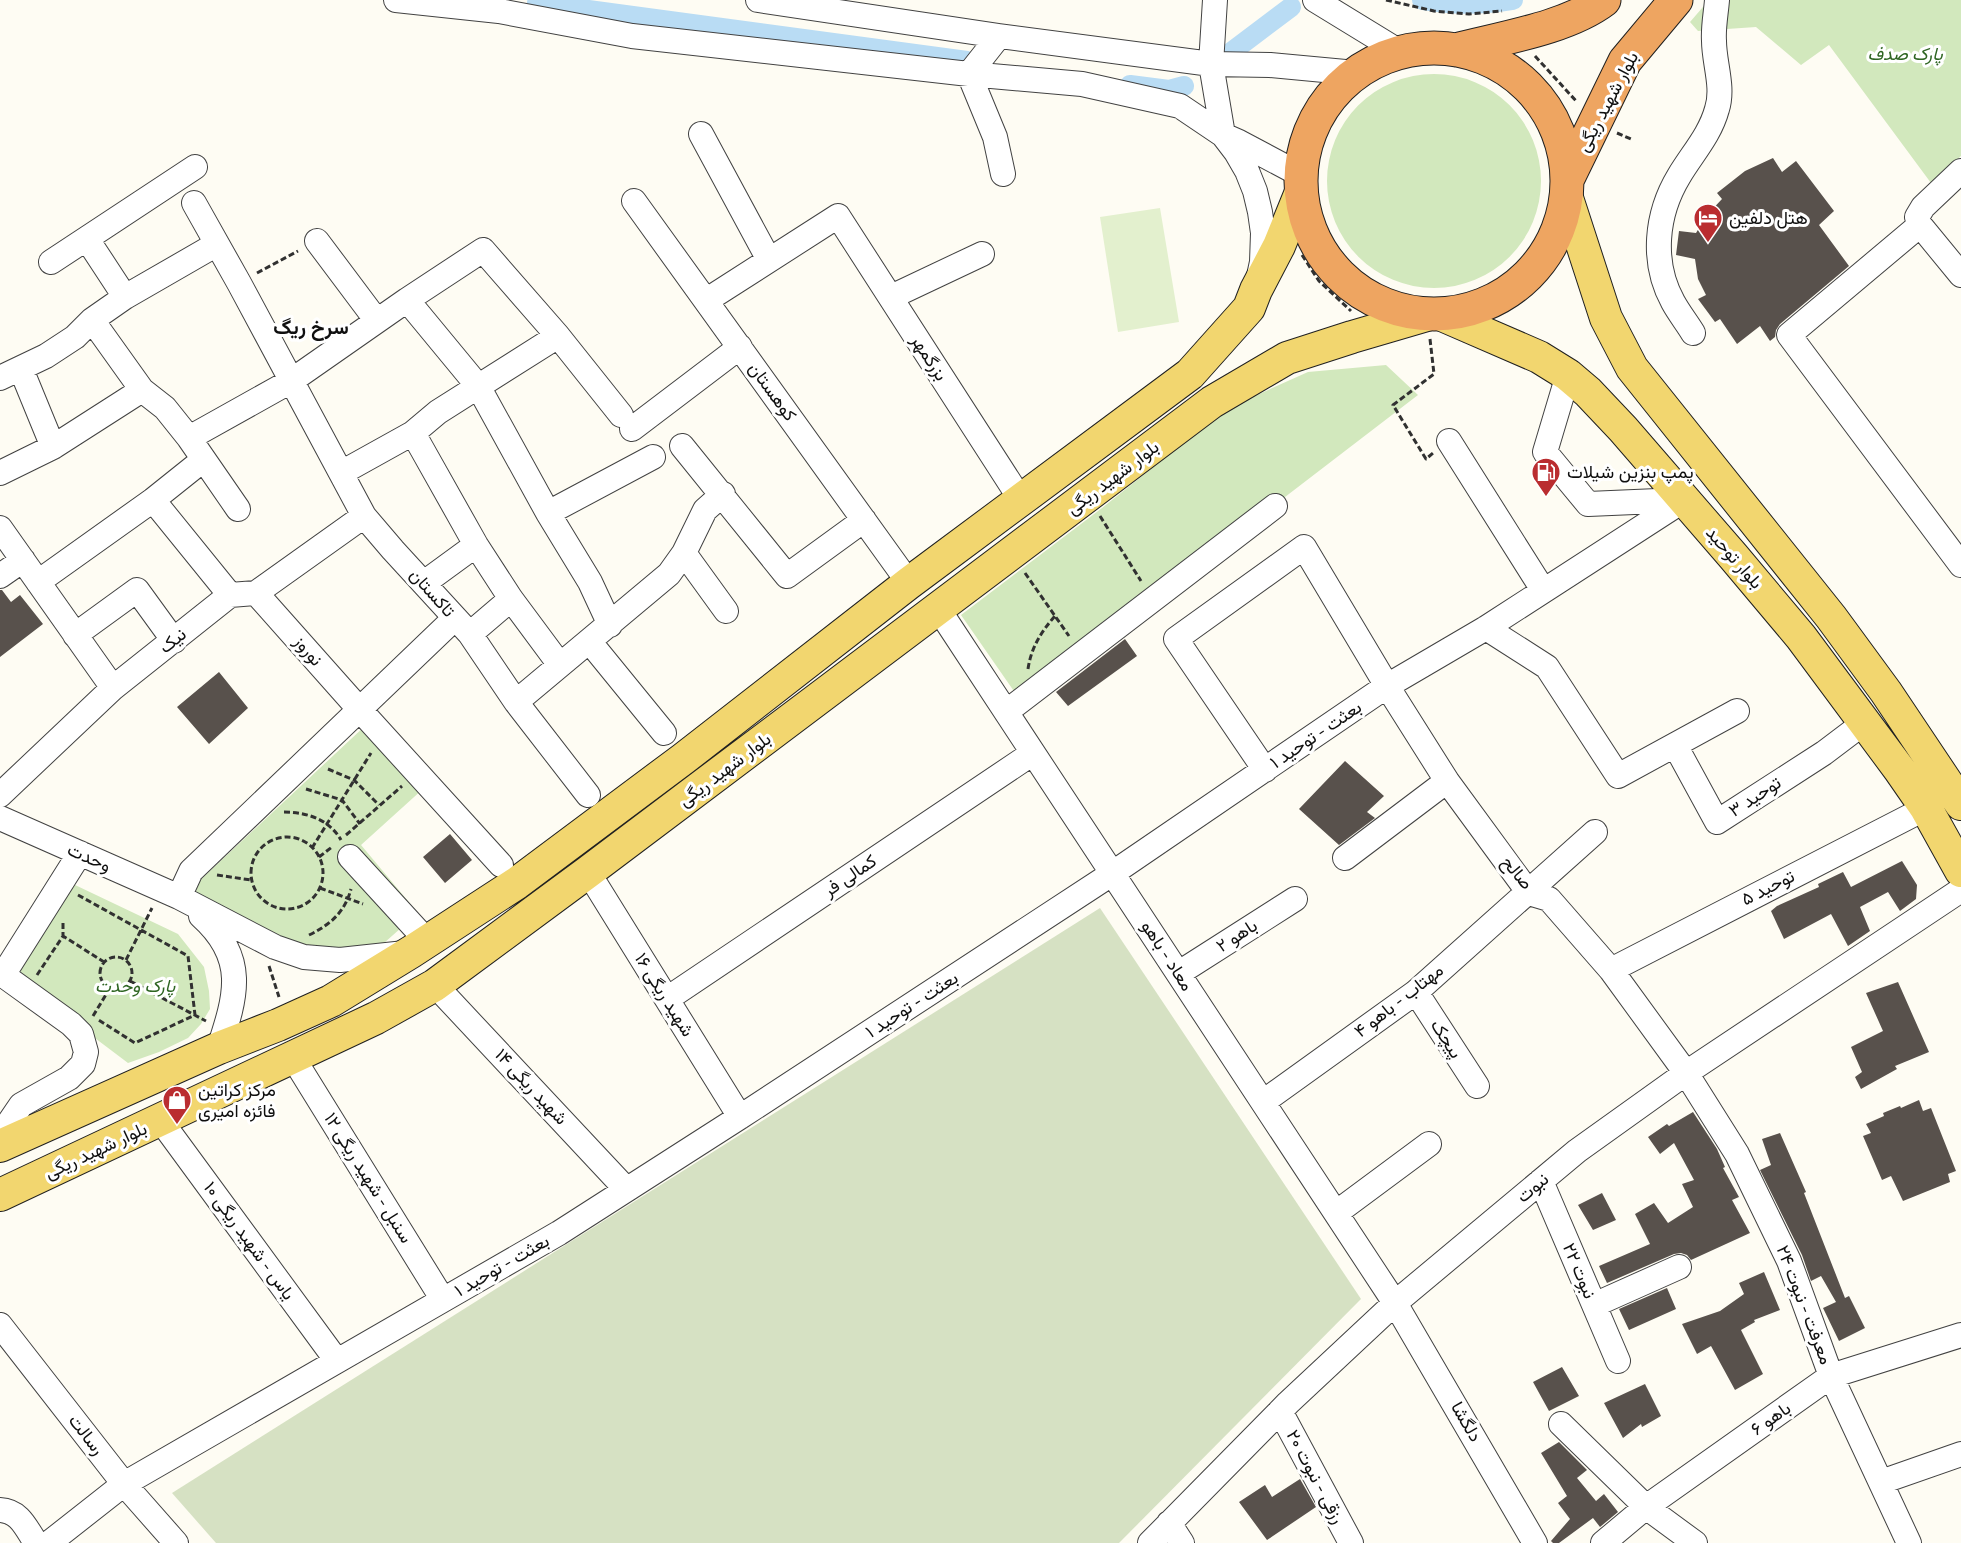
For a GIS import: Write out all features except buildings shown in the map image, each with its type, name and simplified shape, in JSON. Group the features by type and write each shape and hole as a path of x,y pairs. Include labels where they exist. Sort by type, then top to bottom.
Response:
{"highway":[{"path":"1456,50 1542,28 1569,18 1604,0"},
{"name":"بلوار شهید ریگی","path":"1567,188 1625,61 1676,0"},
{"path":"1424,48 1456,50 1486,59 1512,74 1535,95 1552,121 1563,150 1567,188 1563,214 1553,240 1539,264 1526,278 1496,300 1461,312 1434,315 1389,307 1356,289 1328,262 1310,229 1301,183 1304,151 1311,128 1323,107 1338,88 1377,60 1400,52 1424,48"}],"main road":[{"name":"بلوار شهید ریگی","path":"0,1146 74,1113 222,1040 288,1021 331,1001 517,883 683,759 909,583 1190,374 1249,308 1282,238 1301,183"},
{"name":"بلوار توحید","path":"1567,188 1606,318 1632,368 1831,616 1886,692 1961,804"},
{"name":"بلوار توحید","path":"1434,315 1539,357 1568,375 1588,392 1623,429 1801,637 1926,808 1961,871"},
{"name":"بلوار شهید ریگی","path":"13,1189 376,1018 435,984 939,610 1221,397 1287,358 1362,334 1434,315"},
{"path":"74,1113 85,1155"}],"street":[{"path":"396,0 500,6 632,36 969,74 1082,84 1180,106 1301,183"},
{"path":"759,0 999,36 1210,64 1356,73"},
{"path":"1215,0 1210,64 1223,135 1247,171 1255,191 1263,233 1262,262 1256,290"},
{"path":"1315,0 1400,52"},
{"path":"1693,333 1672,301 1662,272 1658,236 1662,214 1669,195 1678,177 1703,141 1718,106 1720,94 1714,41 1717,0"},
{"path":"969,74 999,36"},
{"path":"969,74 995,137 1003,174"},
{"path":"702,134 769,260 706,300"},
{"path":"51,262 195,167"},
{"path":"1961,171 1923,207 1917,217 1920,225 1961,274"},
{"name":"کوهستان","path":"634,201 909,583"},
{"name":"تاکستان","path":"194,203 364,516 462,626 516,702 588,795"},
{"name":"بزرگمهر","path":"769,260 838,216 1021,500"},
{"path":"1920,225 1789,335 1961,565"},
{"path":"87,239 125,297"},
{"path":"317,241 377,321"},
{"path":"53,447 10,374 46,356 75,337 92,320 125,297 217,244"},
{"path":"189,438 291,381 406,300 483,250 558,336 627,422 740,347"},
{"path":"891,297 982,254"},
{"path":"406,300 478,386 548,513 590,582 610,625"},
{"path":"92,320 142,390 165,408 189,438 238,509"},
{"path":"341,473 413,433 438,412 558,336"},
{"path":"1568,375 1545,452 1588,504 1684,500"},
{"path":"3,464 53,447 142,390"},
{"path":"413,433 477,545 511,599 560,665"},
{"path":"1449,441 1543,590"},
{"path":"682,446 788,576 864,520"},
{"path":"548,513 653,457"},
{"path":"38,582 153,500 203,460"},
{"path":"516,702 669,574 684,553 705,510 723,494"},
{"path":"153,500 230,595 256,593 364,516"},
{"name":"بعثت - توحید ۱","path":"49,1543 124,1484 559,1233 1113,873 1388,686 1486,628 1684,500"},
{"path":"1006,712 1275,506"},
{"path":"0,528 113,688"},
{"path":"424,583 477,545"},
{"name":"صالح","path":"1264,770 1176,639 1304,547 1448,781 1529,893 1550,899 1611,970 1686,1073"},
{"path":"684,553 726,611"},
{"path":"0,576 22,560"},
{"path":"75,635 137,590 174,640"},
{"name":"نوروز","path":"256,593 501,865"},
{"name":"نیک","path":"0,795 113,688 230,595"},
{"path":"171,893 191,871 360,710 462,626 511,599"},
{"name":"معاد - باهو","path":"939,610 1395,1303"},
{"path":"1486,628 1547,667 1618,776 1737,711"},
{"path":"589,641 664,733"},
{"name":"توحید ۳","path":"1675,745 1717,822 1824,753 1865,722"},
{"name":"کمالی فر","path":"667,999 1033,753"},
{"path":"1345,858 1448,781"},
{"name":"توحید ۵","path":"1611,970 1926,808"},
{"name":"وحدت","path":"0,818 171,893"},
{"name":"مهتاب - باهو ۴","path":"1263,1102 1416,992 1595,832"},
{"path":"171,893 267,943 304,957 339,960 419,947 346,848"},
{"path":"0,1136 21,1106 69,1078 83,1064 86,1052 81,1034 71,1024 2,975 87,857"},
{"name":"شهید ریگی ۱۶","path":"588,872 740,1117"},
{"name":"نبوت","path":"1150,1543 1176,1533 1280,1411 1395,1303 1577,1151 1686,1073 1961,890"},
{"path":"171,893 222,936 233,967 235,993 222,1040"},
{"name":"باهو ۲","path":"1179,973 1295,899"},
{"name":"شهید ریگی ۱۴","path":"435,984 626,1189"},
{"name":"پیچک","path":"1416,992 1477,1086"},
{"name":"سنبل - شهید ریگی ۱۲","path":"292,1056 443,1300"},
{"name":"معرفت - نبوت ۲۴","path":"1686,1073 1737,1154 1789,1261 1831,1376 1909,1543"},
{"name":"یاس - شهید ریگی ۱۰","path":"161,1120 337,1361"},
{"path":"1336,1213 1429,1144"},
{"name":"نبوت ۲۲","path":"1541,1181 1618,1361"},
{"path":"0,1205 13,1189"},
{"path":"1594,1305 1679,1267"},
{"name":"دلگشا","path":"1395,1303 1535,1543"},
{"name":"رسالت","path":"0,1324 124,1484 176,1543"},
{"name":"باهو ۶","path":"1602,1543 1646,1507 1831,1376 1961,1335"},
{"name":"رزقی - نبوت ۲۰","path":"1280,1411 1351,1543"},
{"path":"1561,1424 1646,1507 1695,1543"},
{"path":"1881,1482 1961,1454"},
{"path":"0,1510 10,1511 22,1521 36,1543"}],"path":[{"path":"1282,238 1295,246 1319,280 1353,314 1362,334"},
{"path":"239,283 317,241"},
{"path":"1434,315 1434,374 1393,405 1426,459 1449,441"},
{"path":"1088,496 1152,599"},
{"path":"1011,555 1082,653"},
{"path":"1028,695 1027,681 1032,652 1038,639 1055,616"},
{"path":"312,848 382,734"},
{"path":"308,760 354,780 380,806"},
{"path":"319,857 346,848 360,824 417,773"},
{"path":"285,782 342,800 360,824"},
{"path":"284,812 308,814 330,826 346,848 352,880 348,898 340,913 322,929 302,939 267,943 288,1021"},
{"path":"285,837 295,838 312,848 319,857 322,867 320,888 314,897 298,908 278,908 268,904 255,890 251,880 251,870 258,851 266,844 285,837"},
{"path":"87,857 76,895 189,957 195,1015"},
{"path":"191,871 251,880"},
{"path":"126,960 141,930 171,893"},
{"path":"34,979 63,936 104,962"},
{"path":"118,957 126,960 133,973 125,987 110,988 104,984 101,969 104,962 118,957"},
{"path":"130,981 195,1015 222,1040"},
{"path":"110,988 93,1016 135,1043 195,1015"}],"green space":[{"name":"پارک صدف","path":"1709,0 1961,0 1961,156 1931,183 1829,45 1801,65 1756,27 1698,31 1690,22"},
{"path":"1434,74 1455,76 1475,82 1510,105 1533,140 1539,160 1541,181 1539,202 1533,222 1510,257 1475,280 1455,286 1434,288 1413,286 1393,280 1358,257 1335,222 1329,202 1327,181 1329,160 1335,140 1358,105 1393,82 1413,76"},
{"path":"1160,208 1179,322 1118,332 1100,217"},
{"path":"1386,365 1418,395 1020,700 961,615 1102,508 1211,421 1248,399 1308,372"},
{"path":"366,725 424,788 361,845 418,913 384,943 344,952 311,954 204,901 196,892 198,882"},
{"name":"پارک وحدت","path":"73,884 178,934 204,967 210,1009 201,1024 188,1038 128,1063 14,977"},
{"path":"1100,908 1361,1299 1119,1543 216,1543 172,1493"}],"waterway":[{"path":"1422,0 1467,4 1513,0"},
{"path":"537,3 967,61"},
{"path":"1230,53 1291,7"},
{"path":"1130,85 1169,90 1184,86"}],"place":[{"name":"هتل دلفین","path":"1708,244"},
{"name":"پمپ بنزین شیلات","path":"1546,498"},
{"name":"مرکز کراتین فائزه امیری","path":"177,1126"}],"district":[{"name":"سرخ ریگ","path":"311,328"}]}
